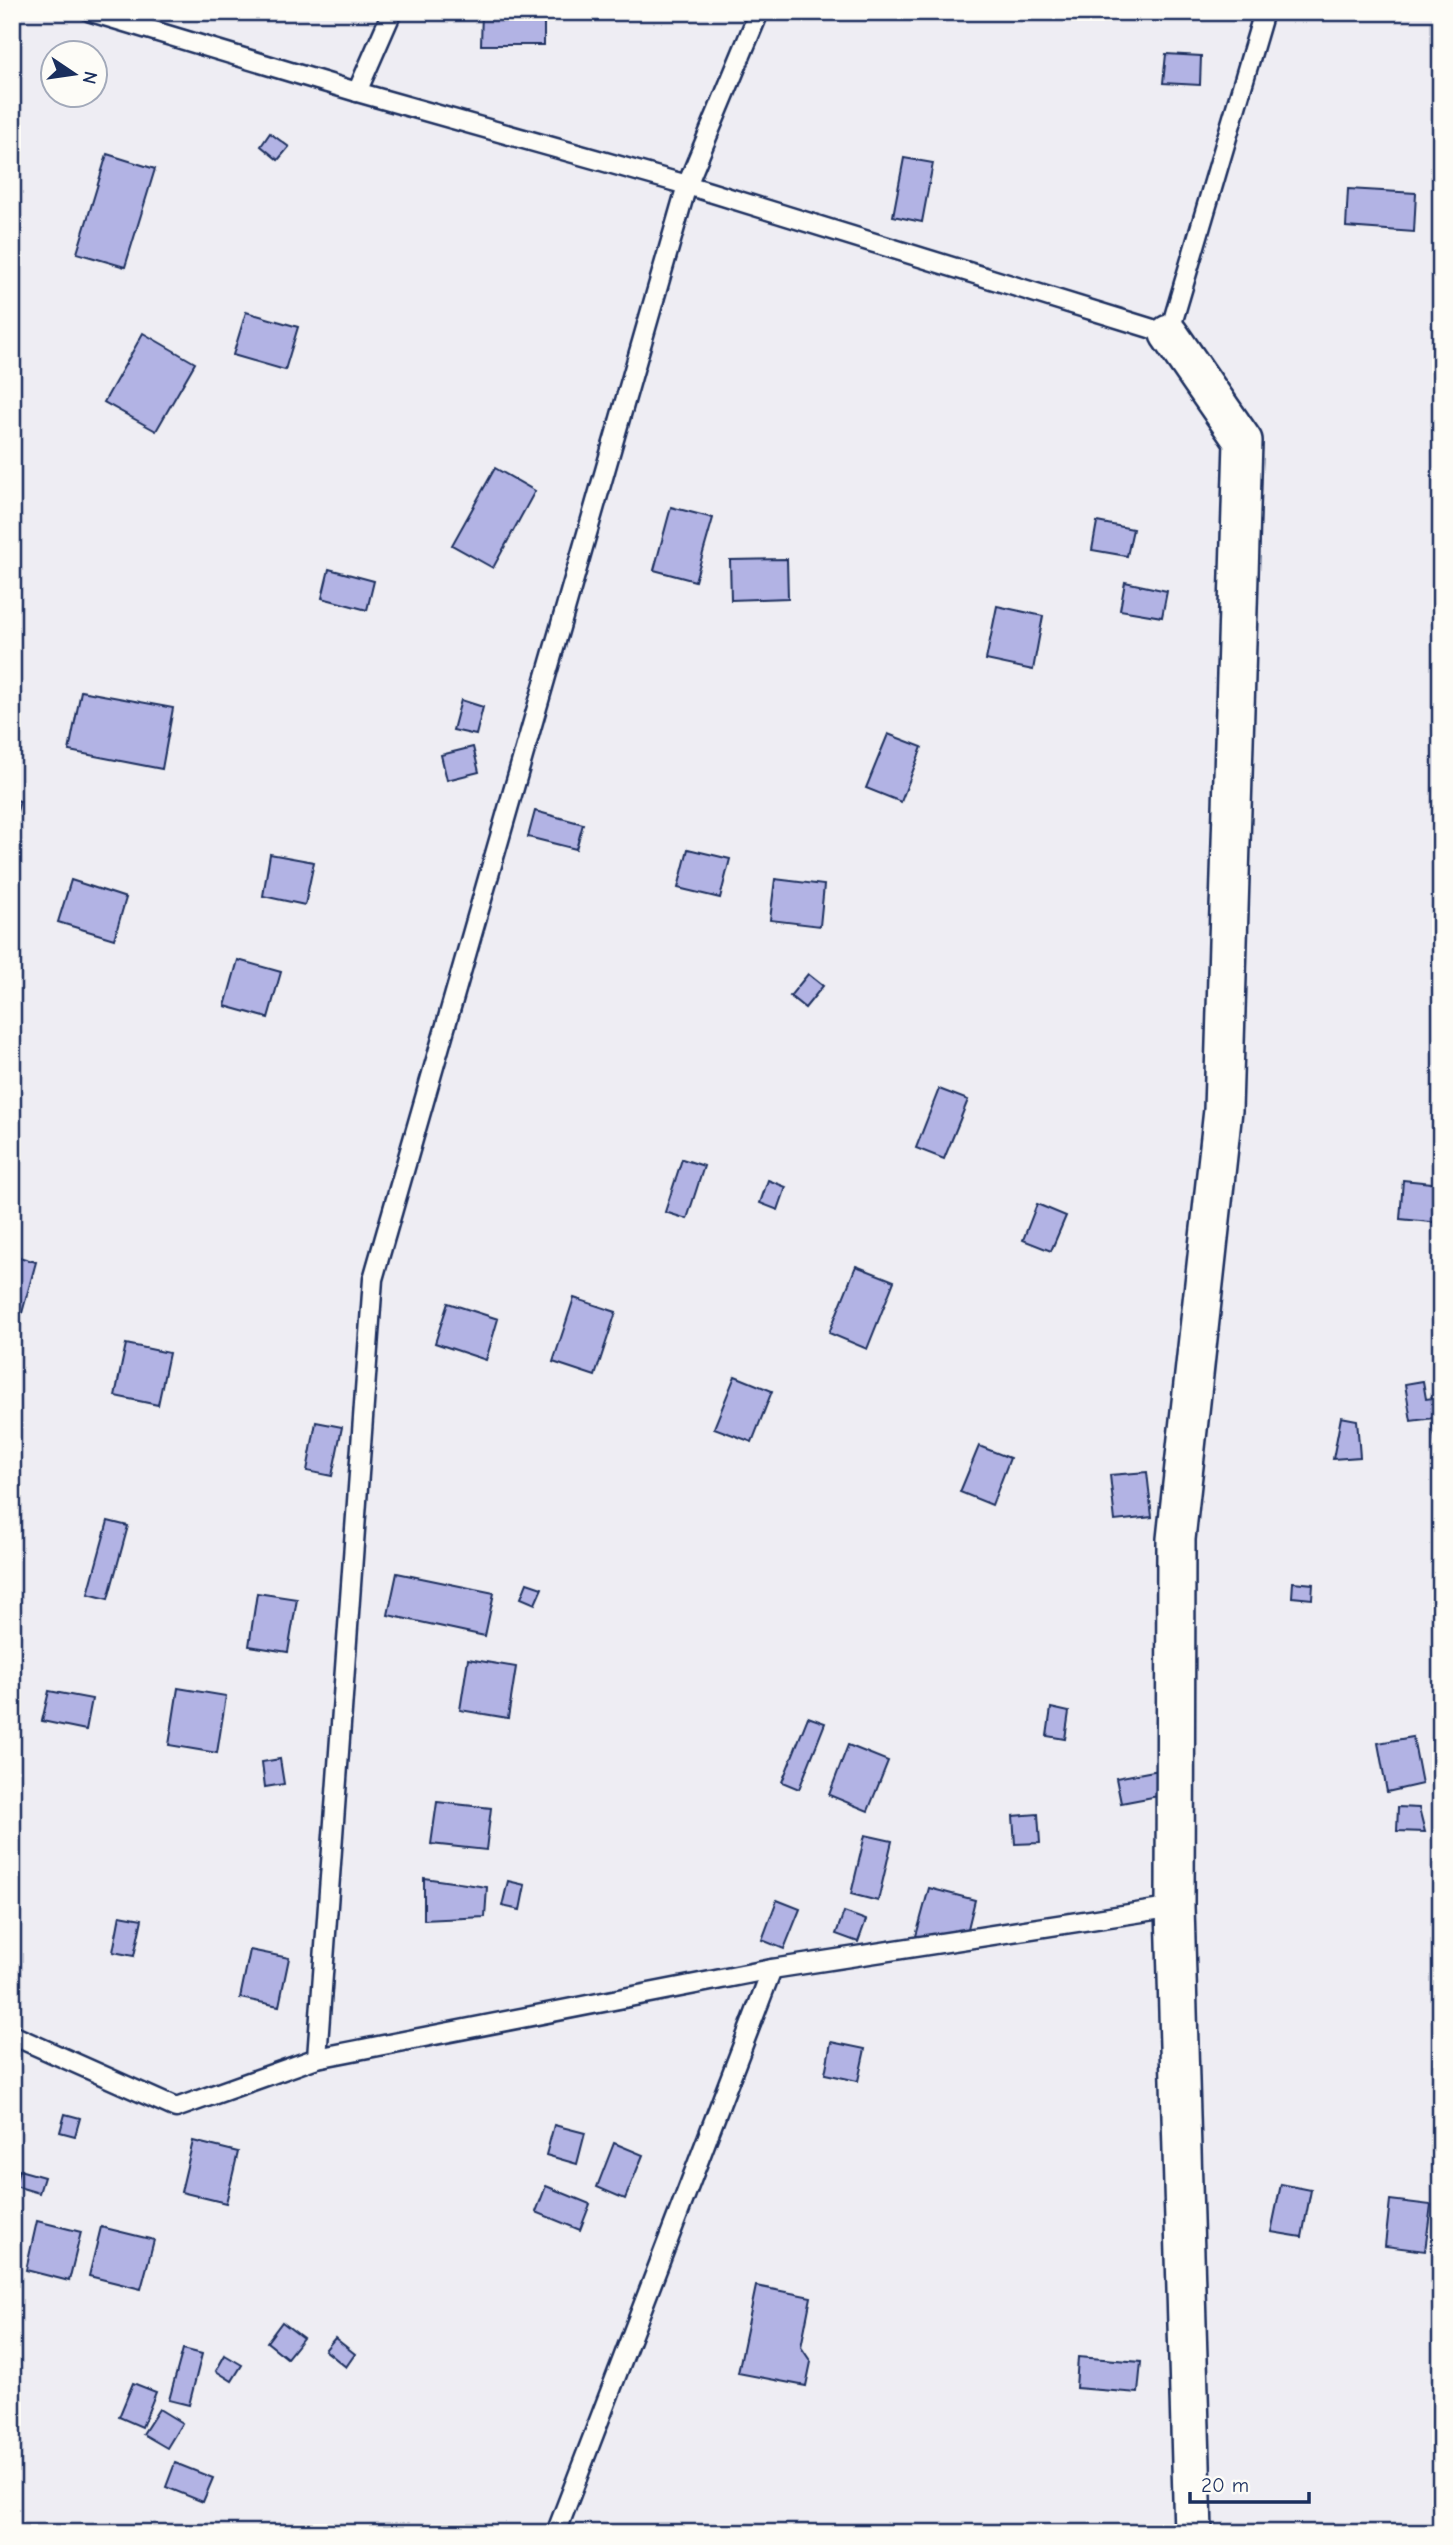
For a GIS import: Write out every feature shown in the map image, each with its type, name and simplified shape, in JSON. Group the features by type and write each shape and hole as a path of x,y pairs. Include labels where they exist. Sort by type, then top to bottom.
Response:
{"street":[{"path":"1169,334 1243,441 1223,1110 1177,1539 1175,1907 1193,2533"}],"lane":[{"path":"91,12 357,92 687,185 1169,334 1264,12"},
{"path":"357,92 393,12"},
{"path":"317,2057 373,1279 687,185 759,12"},
{"path":"12,2035 176,2108 317,2057 772,1969 1175,1907"},
{"path":"556,2533 772,1969"}],"building":[{"path":"482,12 544,12 544,45 481,45"},
{"path":"1166,54 1201,56 1200,85 1163,83"},
{"path":"270,133 289,147 278,160 261,146"},
{"path":"107,154 155,169 125,267 77,253"},
{"path":"904,158 933,163 922,222 893,216"},
{"path":"1348,189 1416,193 1414,232 1346,227"},
{"path":"246,312 298,327 285,370 233,355"},
{"path":"143,333 195,363 156,431 104,402"},
{"path":"495,468 535,491 493,568 452,545"},
{"path":"671,507 713,518 695,581 654,570"},
{"path":"1097,522 1133,529 1127,556 1092,550"},
{"path":"787,559 788,598 731,600 730,560"},
{"path":"329,569 374,581 367,610 322,598"},
{"path":"1125,582 1167,591 1162,617 1120,610"},
{"path":"997,606 1043,616 1033,670 986,660"},
{"path":"81,691 173,708 162,769 69,751"},
{"path":"461,700 483,707 476,735 453,730"},
{"path":"888,734 922,747 901,802 866,788"},
{"path":"473,747 479,772 447,780 441,755"},
{"path":"12,799 20,801 12,829"},
{"path":"535,811 583,824 576,849 528,837"},
{"path":"688,849 730,859 720,898 678,888"},
{"path":"270,854 314,862 305,905 263,896"},
{"path":"775,879 824,885 820,926 770,920"},
{"path":"71,880 126,898 114,939 58,922"},
{"path":"238,960 281,972 268,1018 225,1006"},
{"path":"808,974 823,986 805,1008 790,996"},
{"path":"939,1089 968,1100 944,1159 916,1148"},
{"path":"682,1159 704,1166 687,1219 665,1212"},
{"path":"768,1180 786,1187 778,1210 760,1203"},
{"path":"1403,1180 1441,1184 1441,1223 1400,1219"},
{"path":"1037,1204 1066,1216 1051,1251 1023,1240"},
{"path":"12,1255 36,1262 22,1313 12,1310"},
{"path":"856,1266 894,1281 867,1349 829,1333"},
{"path":"574,1298 616,1312 595,1376 553,1362"},
{"path":"448,1303 498,1319 486,1360 435,1343"},
{"path":"126,1344 169,1353 158,1405 115,1396"},
{"path":"735,1376 772,1391 752,1442 714,1428"},
{"path":"1423,1381 1426,1399 1441,1397 1441,1417 1411,1421 1405,1384"},
{"path":"1341,1417 1357,1420 1360,1457 1333,1459"},
{"path":"316,1422 342,1427 332,1476 307,1471"},
{"path":"1441,1424 1441,1471 1440,1471 1433,1425"},
{"path":"979,1446 1010,1458 992,1505 960,1492"},
{"path":"1147,1472 1152,1517 1115,1521 1110,1475"},
{"path":"108,1521 128,1526 108,1599 88,1594"},
{"path":"397,1573 494,1593 485,1636 388,1615"},
{"path":"1293,1582 1313,1584 1312,1599 1292,1597"},
{"path":"527,1583 542,1588 535,1604 521,1598"},
{"path":"257,1593 297,1599 288,1652 249,1646"},
{"path":"468,1659 516,1667 508,1718 460,1710"},
{"path":"178,1688 226,1696 217,1753 169,1745"},
{"path":"49,1691 92,1699 86,1730 42,1721"},
{"path":"1051,1708 1069,1712 1065,1739 1047,1736"},
{"path":"808,1717 825,1723 799,1789 782,1782"},
{"path":"1413,1737 1422,1784 1387,1792 1378,1743"},
{"path":"848,1745 888,1761 868,1811 829,1795"},
{"path":"280,1759 284,1784 265,1787 262,1762"},
{"path":"1170,1768 1174,1793 1121,1803 1116,1778"},
{"path":"437,1802 491,1808 486,1850 431,1844"},
{"path":"1398,1807 1419,1808 1425,1832 1397,1831"},
{"path":"1038,1814 1040,1843 1015,1844 1013,1816"},
{"path":"865,1835 892,1841 878,1901 851,1894"},
{"path":"424,1878 487,1887 485,1917 424,1920"},
{"path":"508,1881 525,1885 520,1910 502,1906"},
{"path":"929,1888 975,1900 963,1949 916,1936"},
{"path":"777,1900 800,1909 784,1949 762,1940"},
{"path":"844,1912 866,1920 858,1942 836,1934"},
{"path":"120,1915 142,1919 134,1956 113,1952"},
{"path":"250,1950 289,1958 279,2006 240,1998"},
{"path":"831,2042 865,2049 858,2081 825,2074"},
{"path":"65,2114 80,2118 75,2136 60,2132"},
{"path":"554,2125 585,2133 577,2164 546,2155"},
{"path":"193,2141 238,2152 226,2203 181,2192"},
{"path":"614,2143 643,2155 625,2199 597,2187"},
{"path":"19,2170 44,2177 39,2193 15,2186"},
{"path":"1281,2184 1311,2190 1302,2237 1271,2232"},
{"path":"546,2186 590,2204 580,2230 536,2212"},
{"path":"1390,2200 1431,2205 1425,2251 1385,2246"},
{"path":"37,2221 81,2232 69,2281 26,2270"},
{"path":"101,2227 154,2240 141,2289 89,2276"},
{"path":"756,2286 811,2297 801,2347 811,2362 806,2386 738,2373"},
{"path":"282,2322 303,2338 287,2358 267,2342"},
{"path":"335,2338 355,2354 346,2367 325,2350"},
{"path":"183,2349 202,2354 189,2405 169,2400"},
{"path":"225,2355 242,2365 232,2381 216,2371"},
{"path":"1078,2357 1141,2362 1138,2393 1076,2388"},
{"path":"133,2383 156,2392 142,2427 119,2417"},
{"path":"159,2409 182,2423 167,2448 143,2434"},
{"path":"175,2463 213,2478 203,2502 166,2487"}]}
